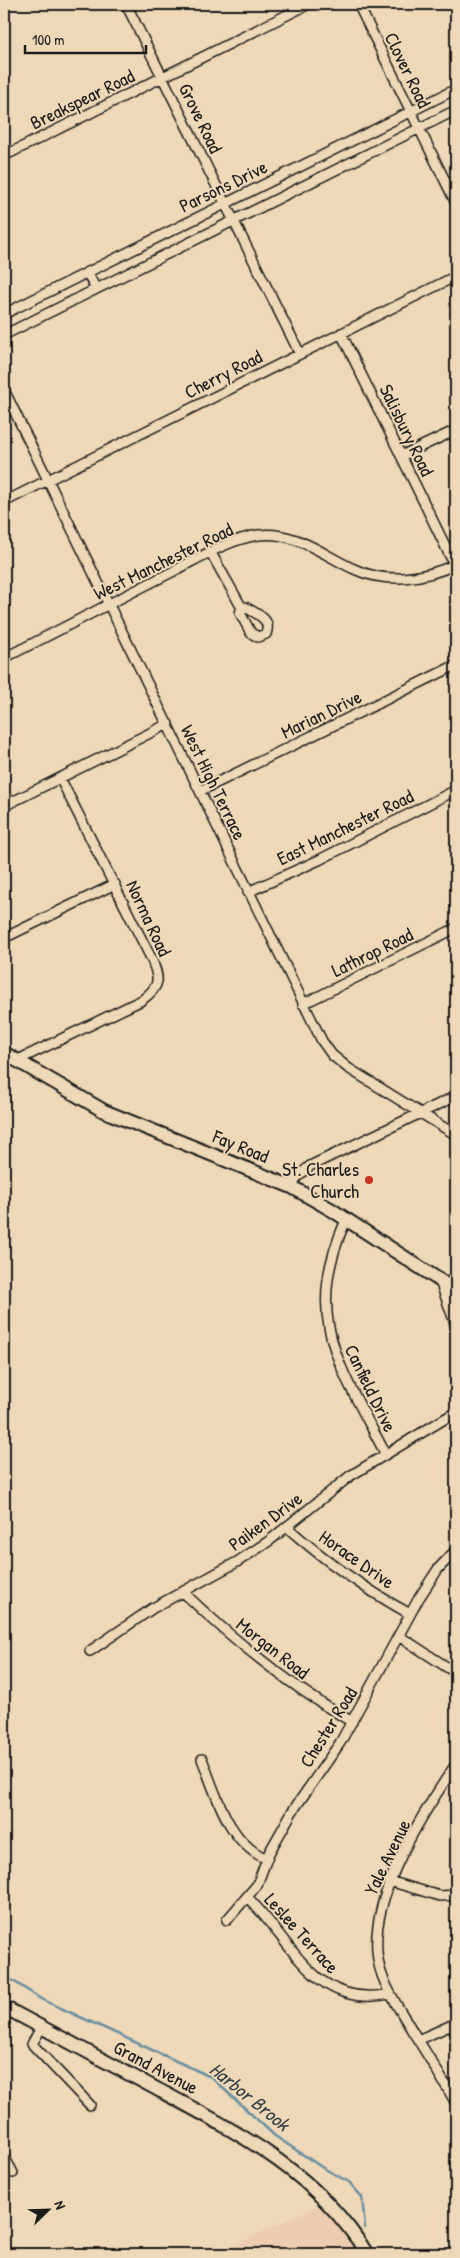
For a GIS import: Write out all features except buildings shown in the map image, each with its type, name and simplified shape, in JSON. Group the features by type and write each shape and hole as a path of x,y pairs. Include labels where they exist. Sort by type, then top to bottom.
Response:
{"street":[{"name":"Grove Road","path":"126,4 300,354"},
{"name":"Breakspear Road","path":"4,156 310,4"},
{"name":"Clover Road","path":"358,4 456,203"},
{"name":"Parsons Drive","path":"4,314 456,89"},
{"name":"Parsons Drive","path":"4,335 456,110"},
{"path":"87,272 96,289"},
{"name":"Cherry Road","path":"4,502 456,276"},
{"name":"Salisbury Road","path":"341,333 456,566"},
{"name":"West High Terrace","path":"4,390 322,1041 332,1055 348,1068 456,1134"},
{"path":"401,456 456,430"},
{"name":"West Manchester Road","path":"4,658 211,552 258,535 290,537 355,570 375,576 415,578 438,573 456,566"},
{"path":"211,552 242,608"},
{"name":"Marian Drive","path":"200,791 456,665"},
{"path":"4,806 168,724"},
{"name":"Norma Road","path":"18,1060 142,1000 154,991 157,985 157,972 115,884 60,778"},
{"name":"East Manchester Road","path":"248,892 319,860 456,790"},
{"path":"4,938 115,884"},
{"name":"Lathrop Road","path":"303,1004 456,928"},
{"name":"Fay Road","path":"4,1053 104,1110 292,1187 456,1291"},
{"path":"292,1187 296,1178 310,1166 456,1096"},
{"name":"Canfield Drive","path":"346,1220 335,1245 328,1273 326,1310 330,1340 337,1358 385,1454"},
{"path":"440,1280 456,1326"},
{"name":"Paiken Drive","path":"90,1650 182,1591 238,1562 287,1527 350,1476 456,1412"},
{"name":"Horace Drive","path":"287,1527 324,1560 376,1595 410,1614"},
{"name":"Chester Road","path":"227,1920 248,1898 257,1885 267,1859 292,1812 340,1743 410,1614 438,1569 456,1550"},
{"name":"Morgan Road","path":"182,1591 212,1620 270,1668 352,1722"},
{"path":"398,1636 456,1673"},
{"path":"202,1759 222,1812 244,1843 259,1856 267,1859"},
{"name":"Yale Avenue","path":"456,1764 389,1881 380,1906 376,1936 379,1966 390,1994 456,2103"},
{"path":"389,1881 440,1896 456,1895"},
{"name":"Leslee Terrace","path":"248,1898 266,1916 314,1975 332,1989 353,1996 367,1997 390,1994"},
{"name":"Grand Avenue","path":"4,2007 207,2116 271,2153 303,2178 335,2209 368,2254"},
{"path":"418,2040 456,2022"},
{"path":"41,2028 32,2044 90,2105"},
{"path":"4,2156 14,2173"}],"shaded area":[{"path":"320,2204 359,2251 358,2254 216,2254"}],"waterway":[{"name":"Harbor Brook","path":"4,1975 41,1999 211,2077 275,2136 323,2168 349,2182 362,2197 365,2228"}],"place":[{"name":"St. Charles Church","path":"369,1180"}]}
